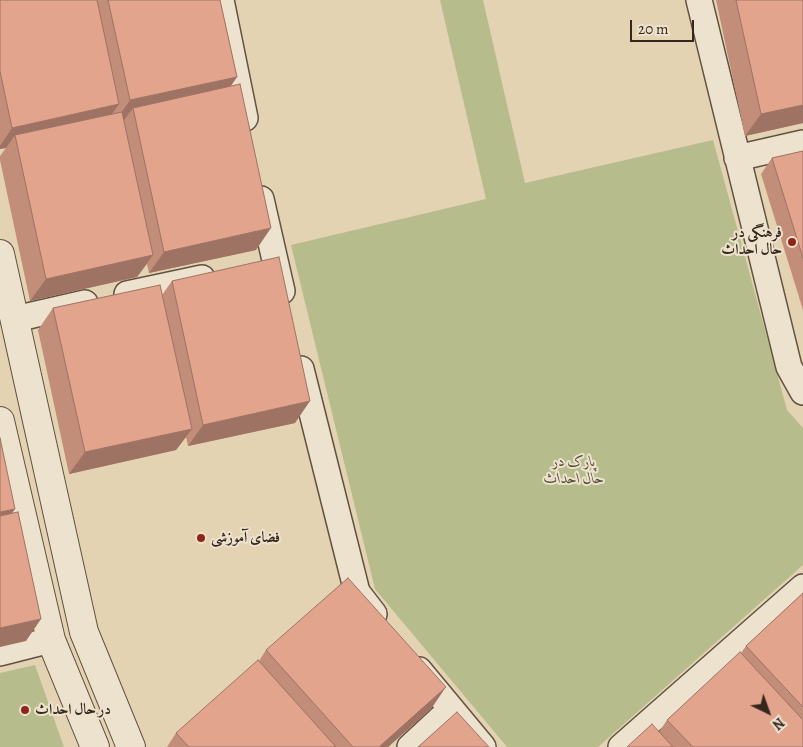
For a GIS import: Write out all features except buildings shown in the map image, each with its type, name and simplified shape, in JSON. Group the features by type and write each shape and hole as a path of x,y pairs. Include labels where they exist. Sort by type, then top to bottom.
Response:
{"street":[{"path":"221,0 250,142"},
{"path":"698,0 789,367 803,392"},
{"path":"737,158 803,143"},
{"path":"257,180 265,264 287,309"},
{"path":"0,254 84,632 131,747"},
{"path":"14,319 227,272"},
{"path":"296,347 357,592 386,629"},
{"path":"0,421 51,640 95,747"},
{"path":"621,747 803,587"},
{"path":"0,653 51,640"},
{"path":"404,651 483,747"},
{"path":"410,747 451,709"}],"green space":[{"name":"پارک در حال احداث","path":"440,0 483,0 525,183 713,140 787,410 803,428 803,565 598,747 507,747 375,589 291,245 486,199"},
{"name":"در حال احداث","path":"35,665 64,747 0,747 0,673"}],"place":[{"name":"فرهنگی در حال احداث","path":"792,242"},
{"name":"فضای آموزشی","path":"201,538"},
{"name":"در حال احداث","path":"25,710"}]}
